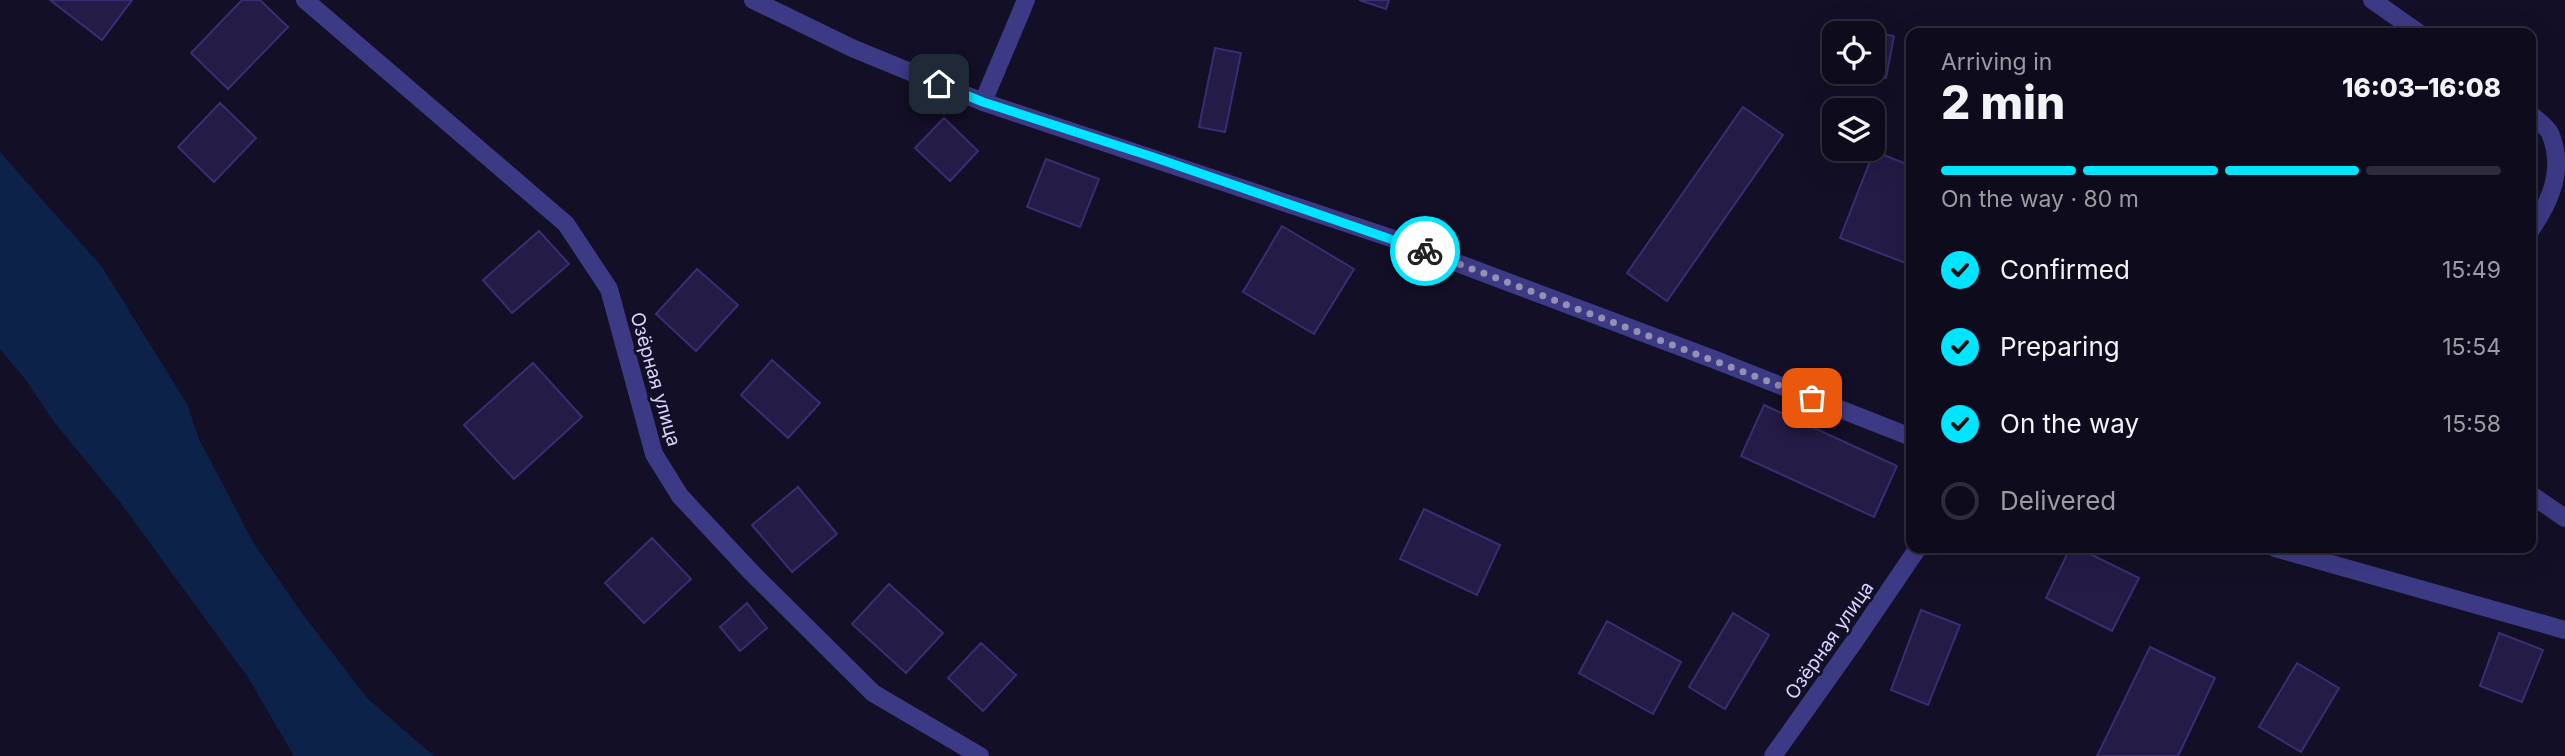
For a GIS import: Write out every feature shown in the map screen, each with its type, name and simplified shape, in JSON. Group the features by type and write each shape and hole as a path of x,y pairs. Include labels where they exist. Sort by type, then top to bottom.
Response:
{"street":[{"name":"Озёрная улица","path":"305,0 566,224 609,289 654,454 680,496 751,573 873,693 980,756"},
{"path":"753,0 852,48 983,102 1388,237 1906,435"},
{"path":"983,102 1026,0"},
{"path":"2372,0 2412,28"},
{"path":"2536,119 2550,132 2559,169 2547,206 2536,222"},
{"path":"2536,498 2565,518"},
{"name":"Озёрная улица","path":"1773,756 1914,553"},
{"path":"2293,553 2565,630"}],"water":[{"path":"0,152 102,267 187,404 199,439 253,542 301,612 367,698 434,756 294,756 247,676 120,502 54,422 25,379 0,349"}],"building":[{"path":"50,0 132,0 102,40"},
{"path":"242,0 260,0 288,27 228,89 191,53"},
{"path":"1359,0 1389,0 1386,9"},
{"path":"1885,34 1894,36 1885,78"},
{"path":"1215,48 1241,53 1225,132 1199,127"},
{"path":"220,103 256,138 214,182 178,147"},
{"path":"1743,107 1783,135 1667,301 1627,273"},
{"path":"944,118 978,151 950,181 915,148"},
{"path":"1885,155 1906,164 1906,263 1840,238 1870,161 1885,161"},
{"path":"1046,159 1099,179 1080,227 1027,207"},
{"path":"1282,226 1354,269 1314,334 1243,292"},
{"path":"539,231 569,264 512,313 483,280"},
{"path":"697,269 738,305 696,351 656,314"},
{"path":"772,360 820,403 788,438 741,395"},
{"path":"533,363 582,417 514,479 464,425"},
{"path":"1764,405 1897,466 1874,517 1741,456"},
{"path":"798,487 837,534 792,572 752,525"},
{"path":"1424,509 1500,545 1477,595 1400,559"},
{"path":"652,538 691,579 644,623 605,583"},
{"path":"2068,553 2088,553 2139,578 2112,631 2046,598"},
{"path":"889,584 943,633 906,673 852,624"},
{"path":"747,603 767,628 740,651 720,627"},
{"path":"1921,610 1960,625 1928,705 1891,690"},
{"path":"1733,613 1769,635 1725,709 1689,687"},
{"path":"1607,621 1681,662 1653,714 1579,673"},
{"path":"2499,633 2543,650 2522,702 2480,686"},
{"path":"981,643 1016,675 983,711 948,678"},
{"path":"2150,647 2215,678 2178,756 2097,756"},
{"path":"2297,663 2339,688 2301,752 2259,727"}],"way so far":[{"path":"1425,251 1812,398"}],"route":[{"path":"939,84 983,102 1153,157 1425,251"}]}
